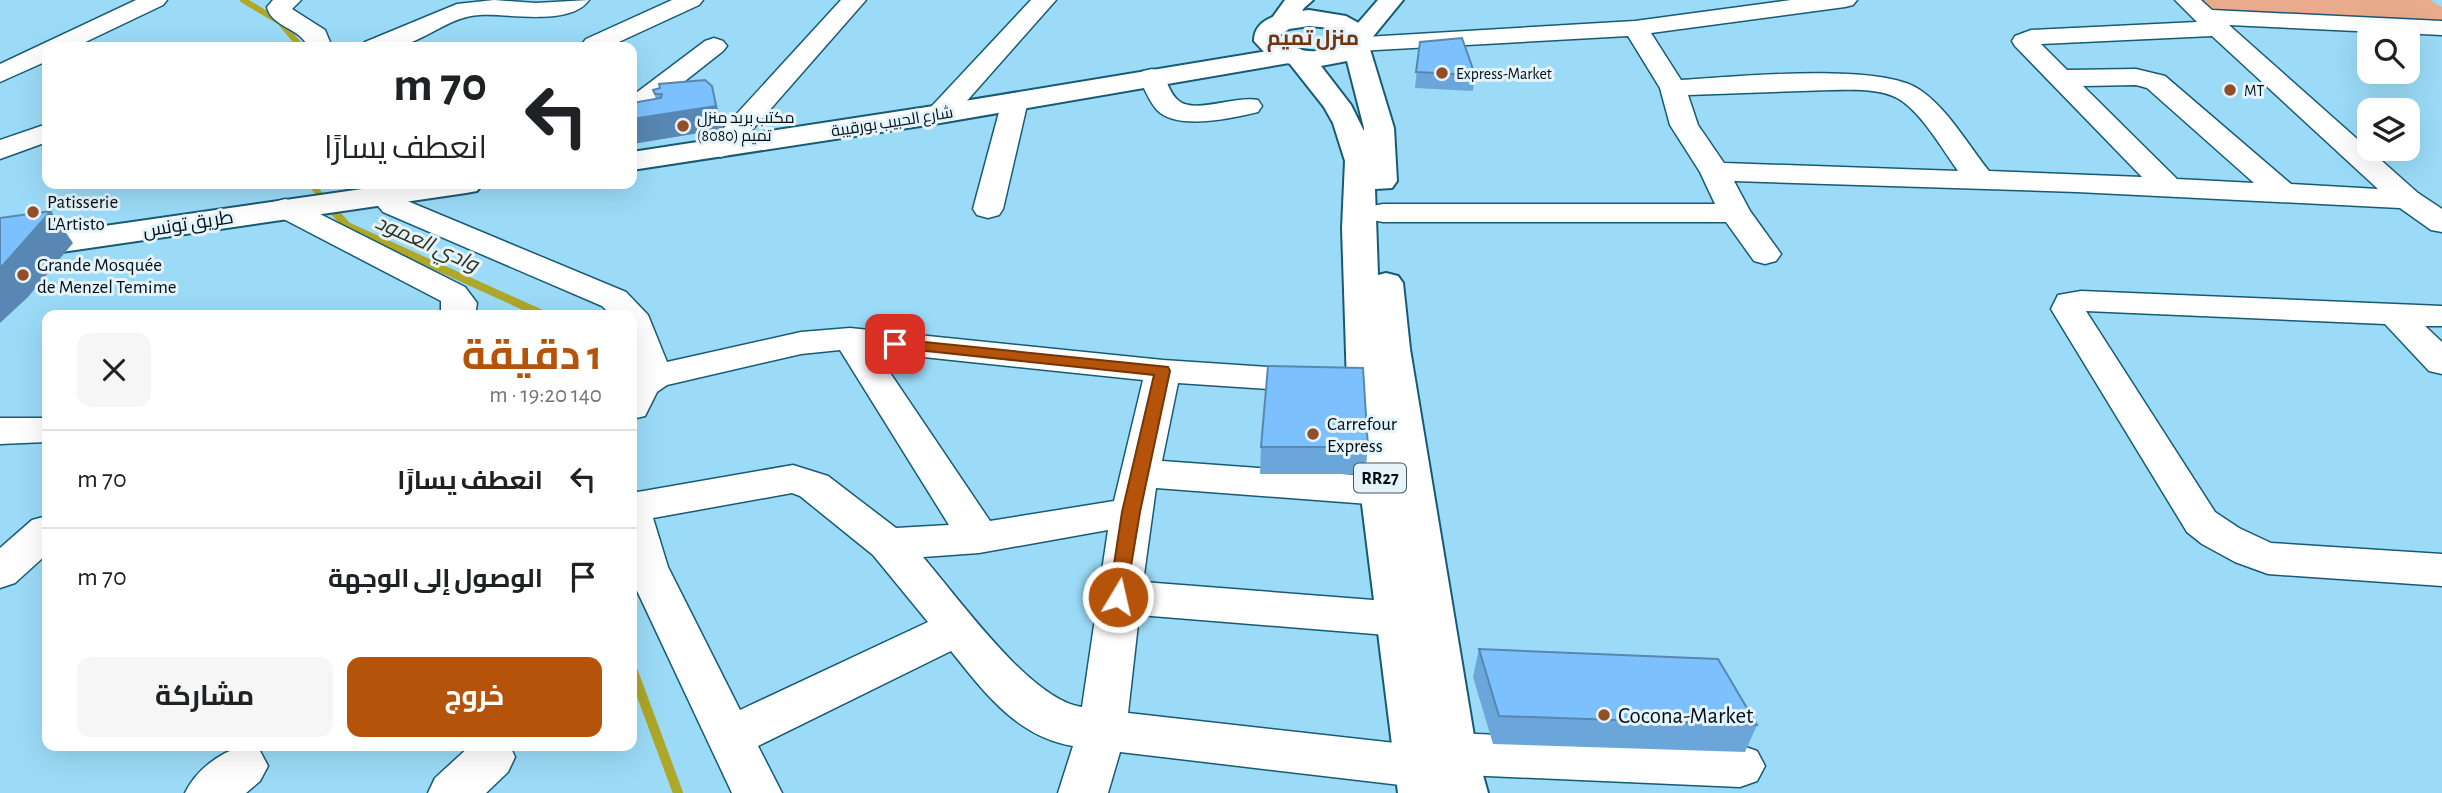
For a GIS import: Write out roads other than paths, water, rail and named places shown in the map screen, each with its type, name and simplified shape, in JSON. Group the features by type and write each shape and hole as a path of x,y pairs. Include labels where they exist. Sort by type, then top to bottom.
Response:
{"main road":[{"path":"1289,24 1328,57 1350,50 1391,0"},
{"path":"1289,24 1309,18 1337,21 1355,32 1357,42"},
{"name":"شارع الحبيب بورقيبة","path":"637,160 940,114 1152,77 1289,24"},
{"name":"RR27","path":"1289,24 1347,123 1360,161 1358,228 1366,384 1399,618 1443,776"},
{"name":"RR27","path":"1357,42 1379,128 1392,349 1443,776"},
{"path":"381,195 427,189"},
{"name":"طريق تونس","path":"0,251 381,195"}],"street":[{"path":"66,42 155,0"},
{"path":"289,0 279,6 279,11 316,35 318,42"},
{"path":"386,42 465,9 498,7 542,11 564,7 577,0"},
{"path":"599,42 691,0"},
{"path":"721,148 854,0"},
{"path":"940,114 1044,0"},
{"path":"1357,42 1635,28 1844,0"},
{"path":"2204,15 2407,199 2442,223"},
{"path":"2169,188 2027,46 2025,38 2204,15 2442,28"},
{"path":"1635,28 1674,88 1684,125 1715,172 1735,213 1765,254"},
{"path":"637,104 714,46"},
{"path":"2420,49 2442,50"},
{"path":"0,74 42,53"},
{"path":"1152,77 1168,106 1181,111 1212,113 1248,106"},
{"path":"2060,78 2136,77 2155,82 2281,191"},
{"path":"1674,88 1824,81 1896,88 1907,92 1916,100 1980,179"},
{"path":"988,209 1015,101"},
{"path":"0,150 42,134"},
{"path":"1715,172 1980,179 2407,199"},
{"path":"381,195 394,206 614,299 625,310"},
{"path":"285,208 453,294 460,303 459,310"},
{"path":"1383,213 1735,213"},
{"path":"2442,316 2081,300 2070,302 2068,309 2201,522 2218,536 2242,550 2268,558 2442,570"},
{"path":"2396,315 2442,363"},
{"path":"637,331 655,376"},
{"path":"637,396 642,386 655,376 801,343 849,339 1163,371 1366,384"},
{"path":"849,339 979,538"},
{"path":"1083,793 1102,730 1131,512 1163,371"},
{"path":"0,431 42,430"},
{"path":"1140,473 1382,491"},
{"path":"637,505 793,479 814,486 888,544 1010,691 1031,706 1068,725 1443,776 1740,766"},
{"path":"888,544 979,538 1131,512"},
{"path":"637,534 647,567 757,793"},
{"path":"0,572 42,535"},
{"path":"1118,597 1399,618"},
{"path":"730,737 957,628"},
{"path":"453,793 491,757"}],"waterway":[{"name":"وادي العمود","path":"243,0 280,22 297,42"},
{"name":"وادي العمود","path":"315,189 327,203"},
{"name":"وادي العمود","path":"325,201 347,226 533,310"},
{"name":"وادي العمود","path":"637,682 678,793"}],"place":[{"name":"Express-Market","path":"1442,73"},
{"name":"MT","path":"2230,90"},
{"name":"مكتب بريد منزل تميم (8080)","path":"683,126"},
{"name":"Patisserie L'Artisto","path":"33,212"},
{"name":"Grande Mosquée de Menzel Temime","path":"23,275"},
{"name":"Carrefour Express","path":"1313,434"},
{"name":"Cocona-Market","path":"1604,715"}],"district":[{"name":"منزل تميم","path":"1313,38"}]}
